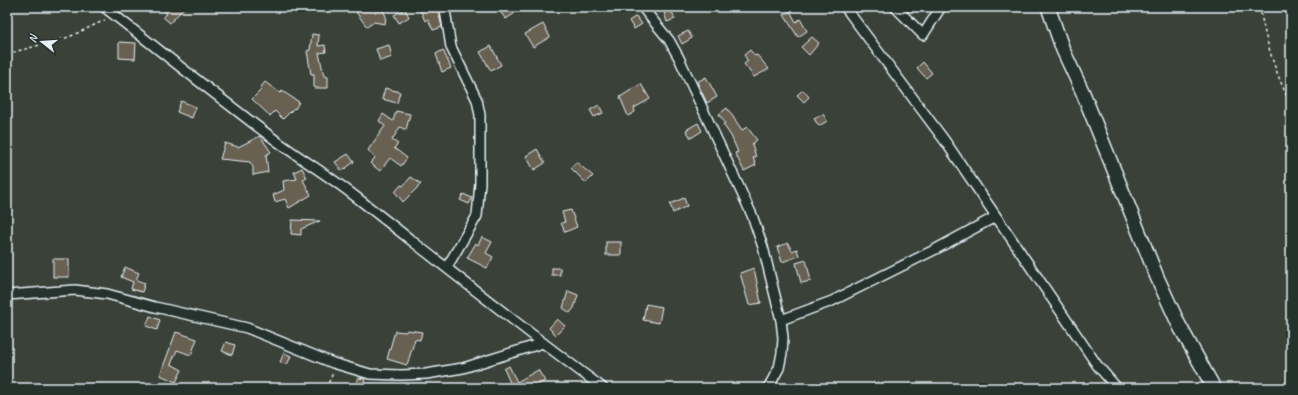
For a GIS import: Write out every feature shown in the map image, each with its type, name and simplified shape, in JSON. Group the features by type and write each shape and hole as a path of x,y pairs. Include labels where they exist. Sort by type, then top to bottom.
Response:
{"main road":[{"path":"1048,7 1063,50 1083,93 1157,277 1180,325 1214,388"}],"street":[{"path":"104,7 280,143 354,196 411,242 447,267 543,343 603,388"},
{"path":"443,7 445,10 451,47 477,100 480,115 480,183 477,216 447,267"},
{"path":"642,7 669,40 679,58 752,215 763,247 781,320 782,353 779,368 768,388"},
{"path":"845,7 945,141 995,217 1041,280 1097,365 1117,388"},
{"path":"895,7 923,35 941,7"},
{"path":"781,320 838,298 936,249 995,217"},
{"path":"7,295 75,290 107,294 155,307 248,328 337,364 370,374 426,374 470,366 543,343"}],"path":[{"path":"1260,7 1262,22 1278,79 1291,105"},
{"path":"7,54 69,37 114,15"},
{"path":"326,388 337,364"}],"building":[{"path":"160,7 185,7 170,23 163,17 167,14"},
{"path":"363,7 381,7 386,16 385,24 374,22 367,27 356,12"},
{"path":"419,7 437,7 442,27 433,30 428,19 425,21"},
{"path":"509,7 515,13 506,19 501,13"},
{"path":"670,7 675,19 667,22 663,9"},
{"path":"405,9 409,17 399,23 394,15"},
{"path":"790,11 796,22 800,19 807,31 798,37 784,15"},
{"path":"636,16 642,24 634,29 629,21"},
{"path":"543,24 550,37 533,47 525,34"},
{"path":"688,31 692,38 682,44 678,36"},
{"path":"312,34 319,35 318,46 325,45 326,52 319,53 324,76 328,77 328,88 314,88 314,74 311,74 307,51 310,50"},
{"path":"812,37 819,43 809,55 801,47"},
{"path":"119,42 136,43 135,59 119,58"},
{"path":"389,45 392,57 380,61 376,49"},
{"path":"491,46 501,65 491,71 480,52"},
{"path":"443,50 451,68 442,72 436,54"},
{"path":"750,50 755,56 757,55 769,69 754,77 744,64 748,61 744,55"},
{"path":"923,62 932,73 926,78 917,68"},
{"path":"706,77 717,97 707,103 697,82"},
{"path":"265,82 280,93 282,91 299,102 295,109 294,108 283,119 275,111 270,116 252,99 262,89 260,88"},
{"path":"641,84 650,99 634,108 635,112 628,116 620,97"},
{"path":"385,88 400,92 397,103 382,99"},
{"path":"803,90 809,97 804,102 797,95"},
{"path":"181,101 196,107 192,118 177,112"},
{"path":"599,105 603,113 594,117 590,110"},
{"path":"727,108 742,130 747,127 757,140 752,144 756,157 753,158 756,165 744,171 735,153 738,152 731,136 723,124 725,123 719,114"},
{"path":"396,111 410,114 406,130 400,127 392,140 398,144 394,148 407,158 401,166 390,158 380,171 370,163 375,158 368,150 385,126 379,121 383,114 393,121"},
{"path":"823,114 827,121 819,126 814,119"},
{"path":"698,123 702,131 691,138 686,130"},
{"path":"260,136 271,152 266,155 268,172 253,175 253,167 250,162 220,159 225,143 238,147"},
{"path":"537,149 545,163 534,170 526,156"},
{"path":"348,154 354,162 342,171 335,162"},
{"path":"576,162 593,176 586,183 571,168"},
{"path":"302,168 307,178 303,180 311,195 289,208 285,199 275,202 273,195 284,190 283,181 297,179 294,172"},
{"path":"411,177 421,184 403,202 395,192"},
{"path":"463,194 472,198 469,204 460,200"},
{"path":"684,198 687,206 673,213 670,204"},
{"path":"571,210 577,227 565,232 561,223 565,222 562,212"},
{"path":"292,220 320,221 301,229 301,235 291,234"},
{"path":"482,237 492,242 486,253 493,257 487,268 467,258 476,243 478,245"},
{"path":"606,242 621,242 621,255 606,255"},
{"path":"788,243 792,251 797,249 799,256 782,262 777,247"},
{"path":"53,259 69,259 69,277 53,277"},
{"path":"806,260 811,281 801,283 796,263"},
{"path":"125,267 139,273 136,280 145,283 142,292 131,289 133,282 121,277"},
{"path":"552,268 560,268 560,275 552,275"},
{"path":"754,268 761,303 749,305 740,273"},
{"path":"568,291 578,295 574,308 570,313 563,308"},
{"path":"646,304 662,307 659,323 643,320"},
{"path":"150,316 160,320 157,330 146,326"},
{"path":"557,319 565,326 556,335 549,328"},
{"path":"407,330 422,332 420,340 415,339 407,365 387,359 395,331 406,332"},
{"path":"176,332 197,339 191,355 177,350 171,364 182,370 176,382 160,375"},
{"path":"226,342 235,345 232,355 222,351"},
{"path":"284,353 291,356 287,365 280,362"},
{"path":"509,366 517,382 538,370 545,381 532,388 507,388 511,385 504,369"},
{"path":"358,378 365,379 363,388 355,388"}]}
